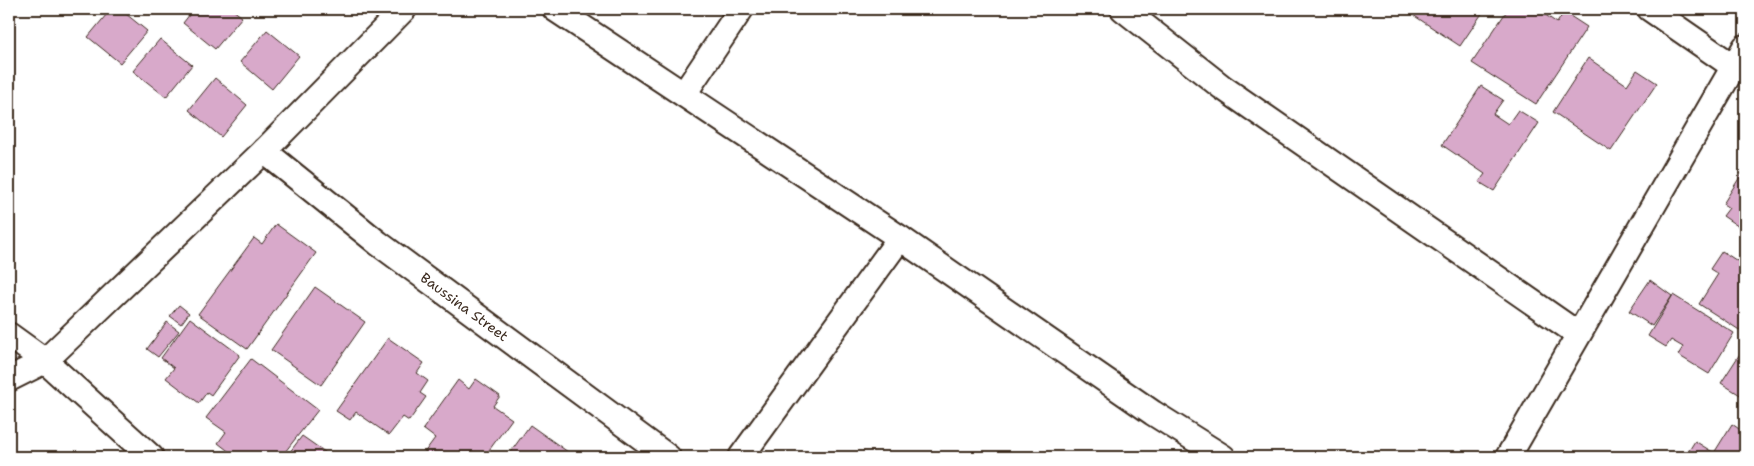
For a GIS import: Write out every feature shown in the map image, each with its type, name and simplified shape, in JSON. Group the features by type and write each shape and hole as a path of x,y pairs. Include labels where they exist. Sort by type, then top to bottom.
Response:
{"street":[{"path":"9,379 45,361 264,151 404,9"},
{"path":"555,9 900,238 1153,413 1223,457"},
{"path":"684,94 741,9"},
{"path":"1123,9 1222,86 1578,334"},
{"path":"1508,457 1739,57 1650,9"},
{"name":"Baussina Street","path":"264,151 378,243 668,457"},
{"path":"741,457 900,238"},
{"path":"9,335 45,361 151,457"}],"building":[{"path":"111,9 120,9 147,31 120,63 88,37"},
{"path":"194,9 232,9 242,17 215,49 183,23"},
{"path":"1404,9 1485,9 1460,46"},
{"path":"1508,9 1537,9 1557,23 1564,12 1587,27 1536,104 1472,63"},
{"path":"267,30 299,56 272,89 240,62"},
{"path":"160,39 192,65 166,97 133,71"},
{"path":"1588,58 1627,85 1637,70 1657,83 1611,151 1553,112"},
{"path":"215,78 247,105 221,137 189,110"},
{"path":"1481,86 1503,100 1493,114 1508,124 1518,110 1539,123 1494,191 1479,182 1485,174 1442,145"},
{"path":"1743,172 1745,174 1745,231 1723,216 1729,208 1723,204"},
{"path":"276,224 316,253 247,349 198,314 254,238 262,244"},
{"path":"1722,251 1745,266 1744,333 1699,304 1718,274 1710,269"},
{"path":"1650,280 1672,296 1652,326 1629,311"},
{"path":"315,287 365,322 321,385 271,350"},
{"path":"1673,295 1734,333 1709,374 1678,355 1683,347 1671,340 1666,347 1648,336"},
{"path":"179,305 189,313 181,324 170,316"},
{"path":"190,318 240,355 211,395 207,392 199,403 166,378 174,368 161,358"},
{"path":"167,322 179,331 158,357 147,349"},
{"path":"388,338 424,363 417,373 428,381 420,393 426,397 409,421 403,417 389,435 356,412 350,420 336,411"},
{"path":"1745,346 1745,398 1721,383"},
{"path":"251,359 318,410 281,457 258,457 251,452 247,457 236,457 218,443 226,432 206,418"},
{"path":"476,379 500,396 493,406 512,419 484,457 421,457 435,438 423,429 458,380 469,389"},
{"path":"1732,424 1745,433 1745,457 1685,457 1695,441 1714,453"},
{"path":"530,425 575,457 507,457"},
{"path":"302,436 332,457 286,457"}]}
